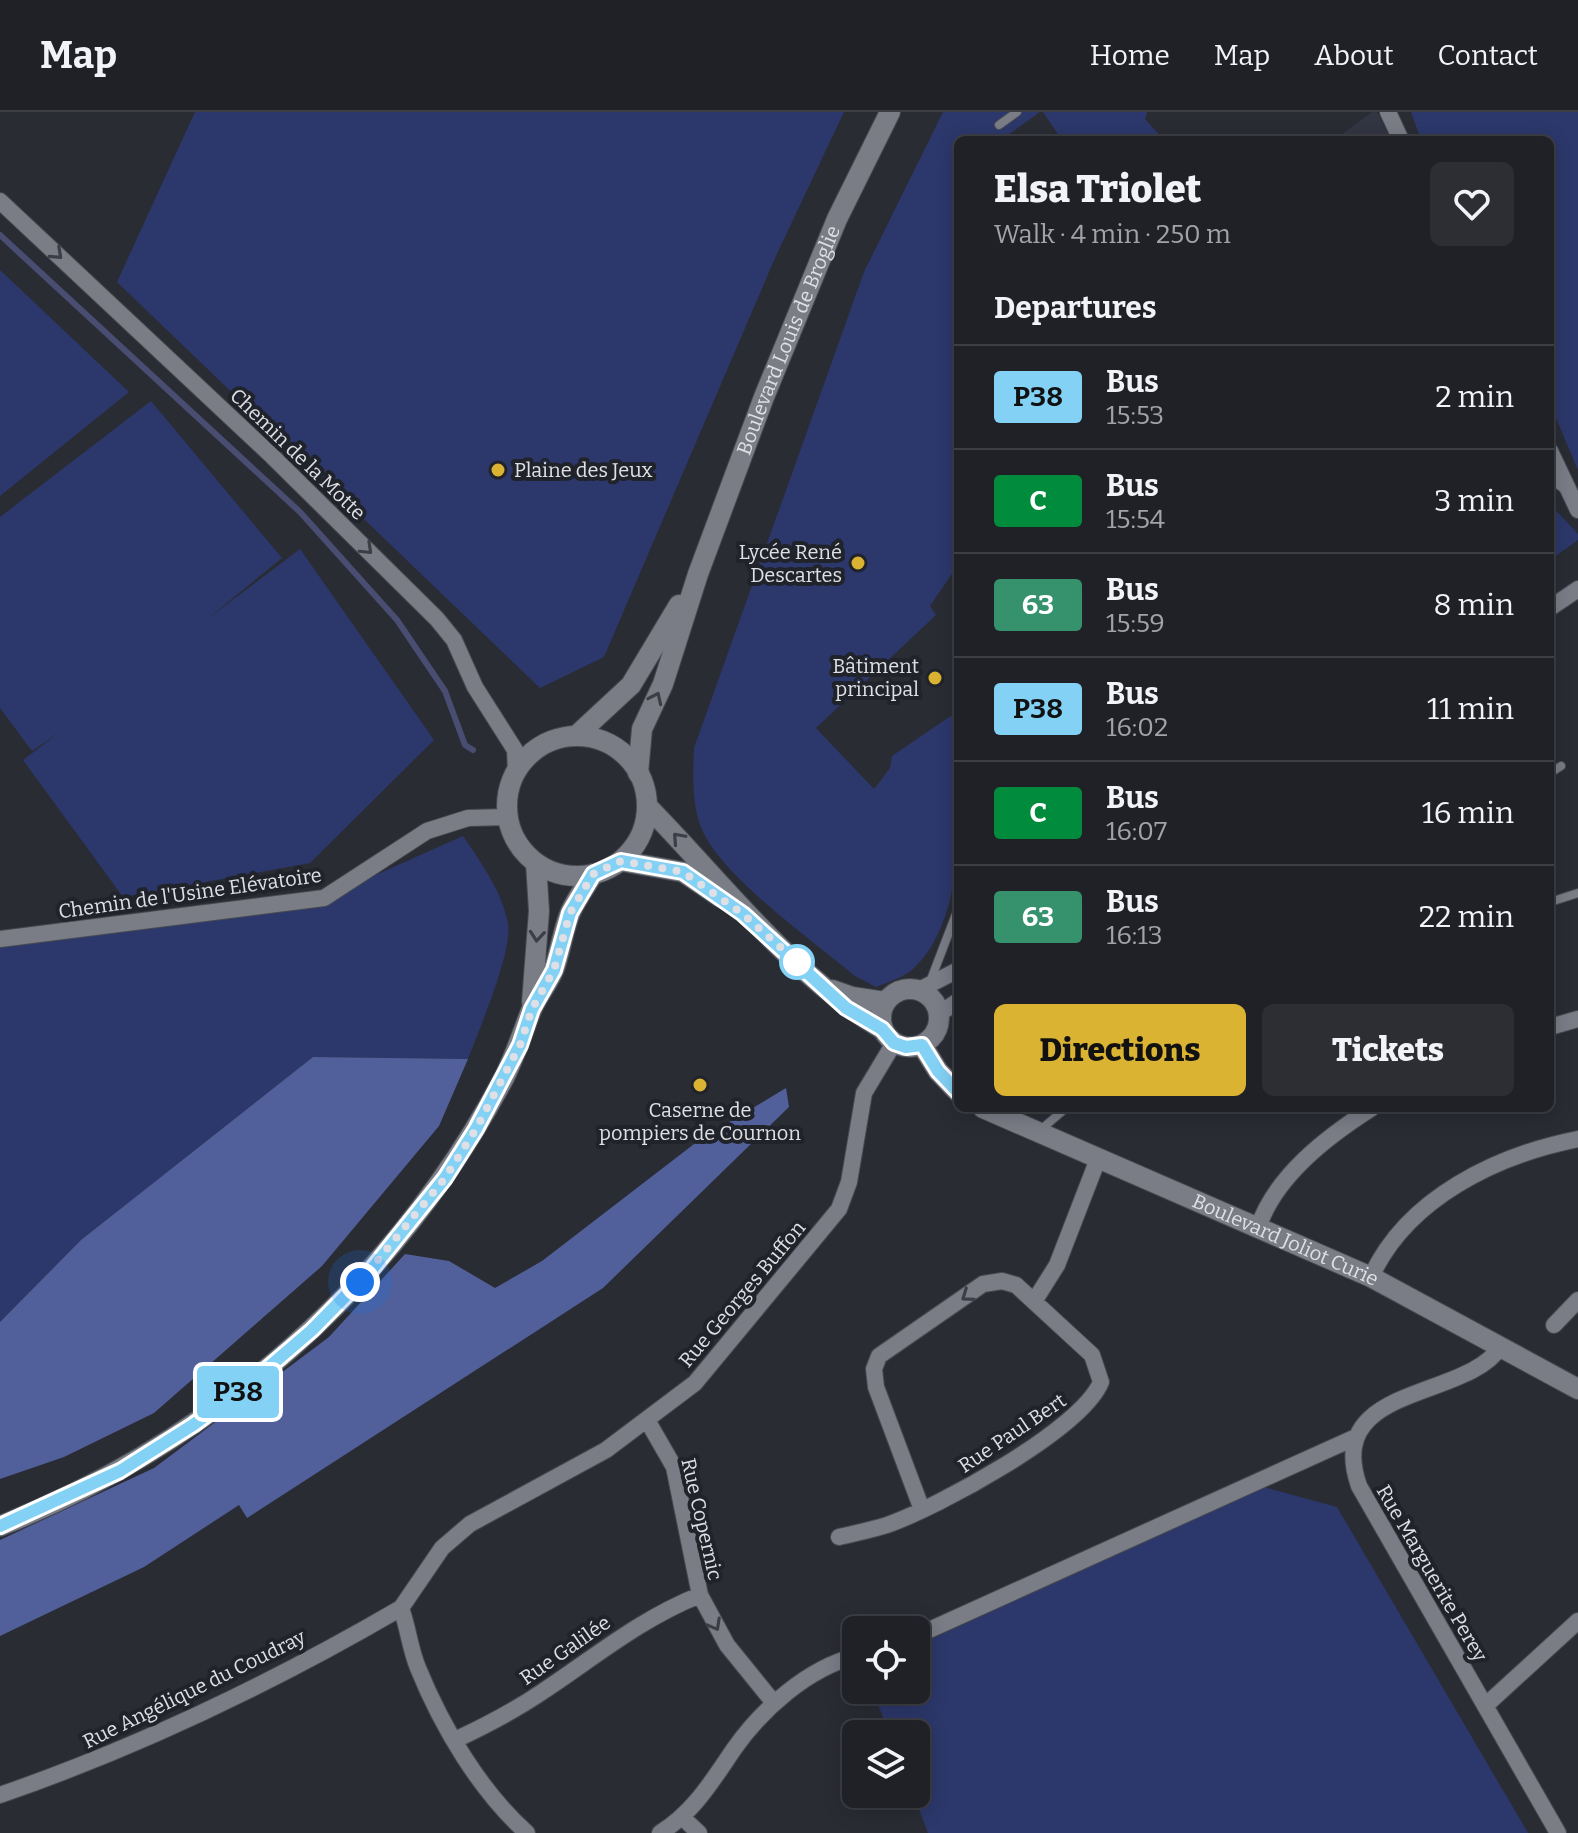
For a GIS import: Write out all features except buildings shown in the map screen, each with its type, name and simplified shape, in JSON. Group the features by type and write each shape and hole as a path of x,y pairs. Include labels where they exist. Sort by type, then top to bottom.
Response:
{"main road":[{"name":"Boulevard Louis de Broglie","path":"638,773 642,729 663,684 698,574 794,320 837,219 890,112"},
{"name":"Boulevard Louis de Broglie","path":"576,736 631,685 698,574"},
{"path":"576,736 612,746 638,773 647,806 643,831 621,861 593,874 557,873 536,863 518,842 508,817 509,794 516,772 541,747 576,736"},
{"path":"647,806 743,914"},
{"path":"621,861 683,872 743,914 829,989 846,1008 888,1036 906,1047 922,1045 936,1032 939,1014 924,987 896,992 885,1002 880,1020 888,1036"},
{"path":"532,1009 539,911 536,863"},
{"path":"0,1526 120,1471 193,1425 255,1379 348,1295 396,1242 445,1178 505,1076 532,1009 554,970 570,913 593,874"},
{"path":"829,989 852,997 885,1002"},
{"path":"922,1045 938,1071 954,1088"},
{"name":"Boulevard Joliot Curie","path":"992,1112 1371,1277 1578,1389"}],"street":[{"path":"1388,112 1399,136"},
{"name":"Chemin de la Motte","path":"0,201 272,456 437,619 454,640 475,687 515,750 516,772"},
{"path":"1554,459 1578,510"},
{"path":"1554,605 1578,589"},
{"name":"Chemin de l'Usine Elévatoire","path":"0,939 324,898 427,831 468,818 508,817"},
{"path":"924,987 954,971"},
{"path":"939,1014 954,1004"},
{"path":"1554,1026 1578,1019"},
{"name":"Rue Georges Buffon","path":"401,1608 442,1548 470,1524 569,1472 647,1420 695,1383 839,1209 849,1182 864,1093 888,1036"},
{"path":"1258,1228 1273,1195 1284,1182 1318,1149 1367,1112"},
{"path":"1371,1277 1379,1260 1401,1232 1458,1183 1512,1156 1578,1139"},
{"path":"1035,1300 1057,1265 1098,1159"},
{"name":"Rue Paul Bert","path":"839,1537 888,1525 921,1507 965,1490 1000,1468 1095,1397 1101,1382 1092,1355 1016,1285 1002,1281 983,1284 879,1356 874,1369 876,1387 921,1507"},
{"path":"1554,1325 1578,1300"},
{"path":"930,1630 1356,1437 1367,1421 1393,1403 1486,1362 1501,1346"},
{"name":"Rue Copernic","path":"647,1420 674,1467 700,1595 727,1645 774,1703"},
{"name":"Rue Marguerite Perey","path":"1356,1437 1353,1467 1359,1486 1558,1833"},
{"name":"Rue Galilée","path":"455,1740 501,1718 542,1692 636,1624 700,1595"},
{"path":"401,1608 417,1666 455,1740 501,1806 527,1833"},
{"name":"Rue Angélique du Coudray","path":"0,1795 117,1751 208,1709 401,1608"},
{"path":"1485,1706 1578,1621"},
{"path":"660,1833 682,1817 708,1790 735,1747 774,1703 813,1674 842,1662"},
{"path":"682,1817 699,1833"}],"lane":[{"path":"999,125 1017,112"},
{"path":"1554,482 1571,494"},
{"path":"1554,770 1561,766"},
{"path":"1554,901 1578,893"},
{"path":"924,987 954,921"},
{"path":"1038,1133 1062,1112"}],"shaded area":[{"name":"Plaine des Jeux","path":"195,112 844,112 775,258 604,657 540,688 117,282"},
{"name":"Lycée René Descartes","path":"943,112 1040,112 1007,136 954,136 954,571 930,606 936,615 816,728 874,789 890,768 892,756 954,714 954,882 946,915 933,944 914,968 876,987 855,976 767,905 724,862 708,842 699,822 693,776 694,748 864,272"},
{"path":"1043,112 1147,112 1145,119 1160,136 1059,136"},
{"path":"1372,112 1377,112 1389,136 1339,136"},
{"path":"1411,112 1578,112 1578,470 1554,413 1554,136 1420,136"},
{"path":"0,270 129,392 0,496"},
{"path":"151,401 282,558 206,620 300,549 434,740 310,863 123,897 23,760 60,732 32,751 0,708 0,517"},
{"path":"1554,508 1578,534 1578,540 1554,557"},
{"path":"463,836 496,888 508,923 500,971 468,1059 313,1057 81,1240 0,1322 0,939 324,898"},
{"path":"313,1057 468,1059 439,1126 322,1266 154,1413 64,1457 0,1479 0,1322 81,1240"},
{"path":"786,1088 789,1107 603,1288 247,1518 239,1505 144,1567 0,1636 0,1540 154,1468 329,1337 405,1254 449,1261 495,1288 542,1261 698,1141"},
{"path":"1264,1487 1337,1507 1528,1833 928,1833 918,1808 930,1808 930,1720 884,1720 878,1704 930,1704 930,1640"}],"waterway":[{"path":"0,235 300,512 397,620 445,691 465,745 473,750"}],"bus line":[{"name":"P38","path":"0,1526 54,1504 120,1471 193,1425 255,1379 348,1295 396,1242 445,1178 476,1129 505,1076 532,1009 554,970 570,913 593,874 621,861 683,872 743,914 829,989 846,1008 882,1029 894,1043 906,1047 922,1045 938,1071 954,1088"}],"place":[{"name":"Plaine des Jeux","path":"498,470"},
{"name":"Lycée René Descartes","path":"858,563"},
{"name":"Bâtiment principal","path":"935,678"},
{"name":"Caserne de pompiers de Cournon","path":"700,1085"}],"route":[{"path":"360,1282 396,1242 445,1178 476,1129 520,1045 532,1009 554,970 570,913 593,874 621,861 683,872 743,914 797,962"}]}
